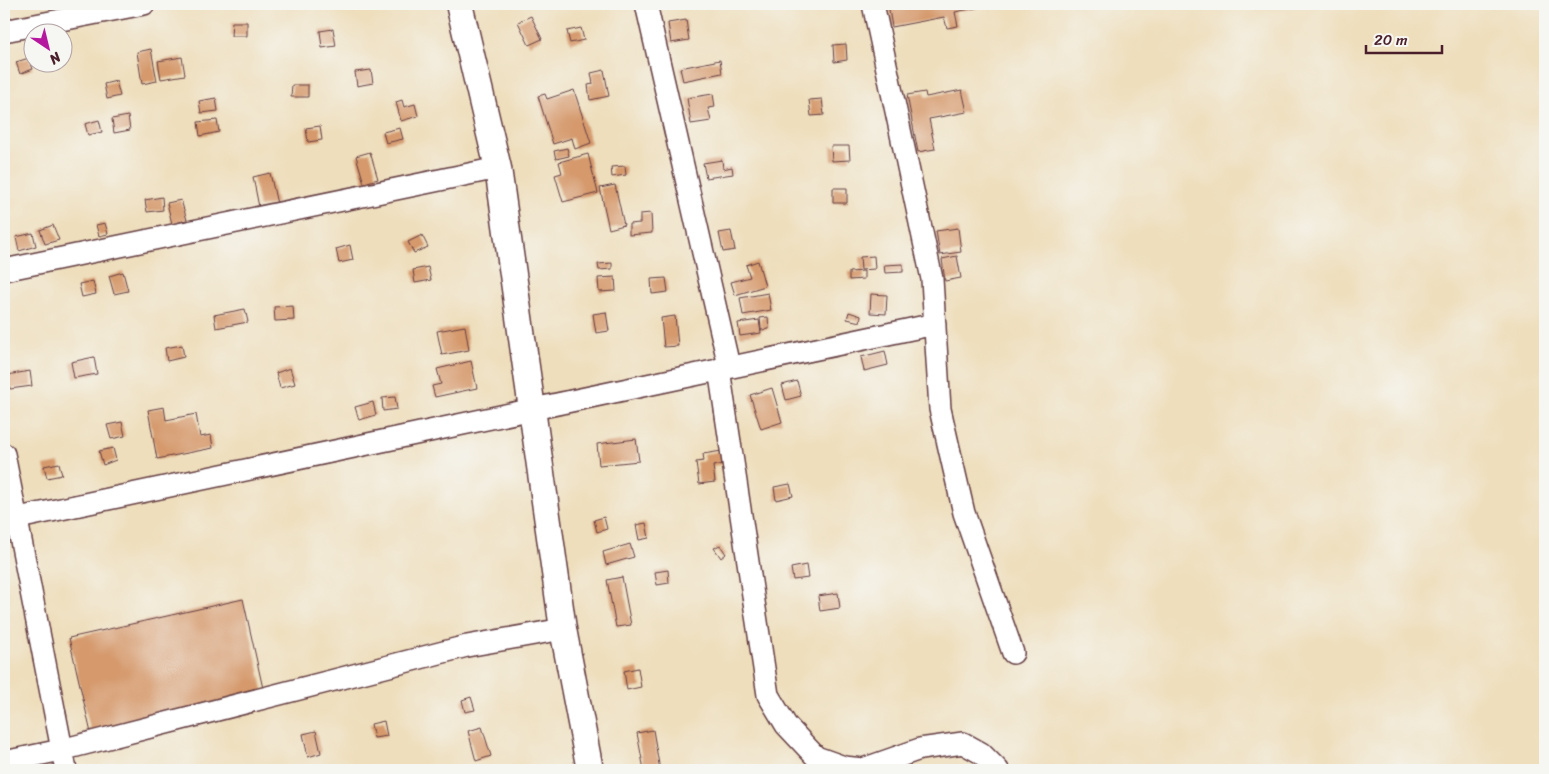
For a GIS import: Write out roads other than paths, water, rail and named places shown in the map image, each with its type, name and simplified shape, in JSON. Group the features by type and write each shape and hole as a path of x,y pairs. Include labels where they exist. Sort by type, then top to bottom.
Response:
{"street":[{"path":"4,32 144,4"},
{"path":"459,4 498,168 563,629 590,770"},
{"path":"646,4 724,368 768,695 786,725 816,756 844,767 863,769 920,749 963,743 981,753 998,770"},
{"path":"873,4 932,279 940,409 964,513 1013,653"},
{"path":"4,270 498,168"},
{"path":"10,520 935,324"},
{"path":"4,454 10,520 66,770"},
{"path":"4,762 61,750 467,646 563,629"}]}
